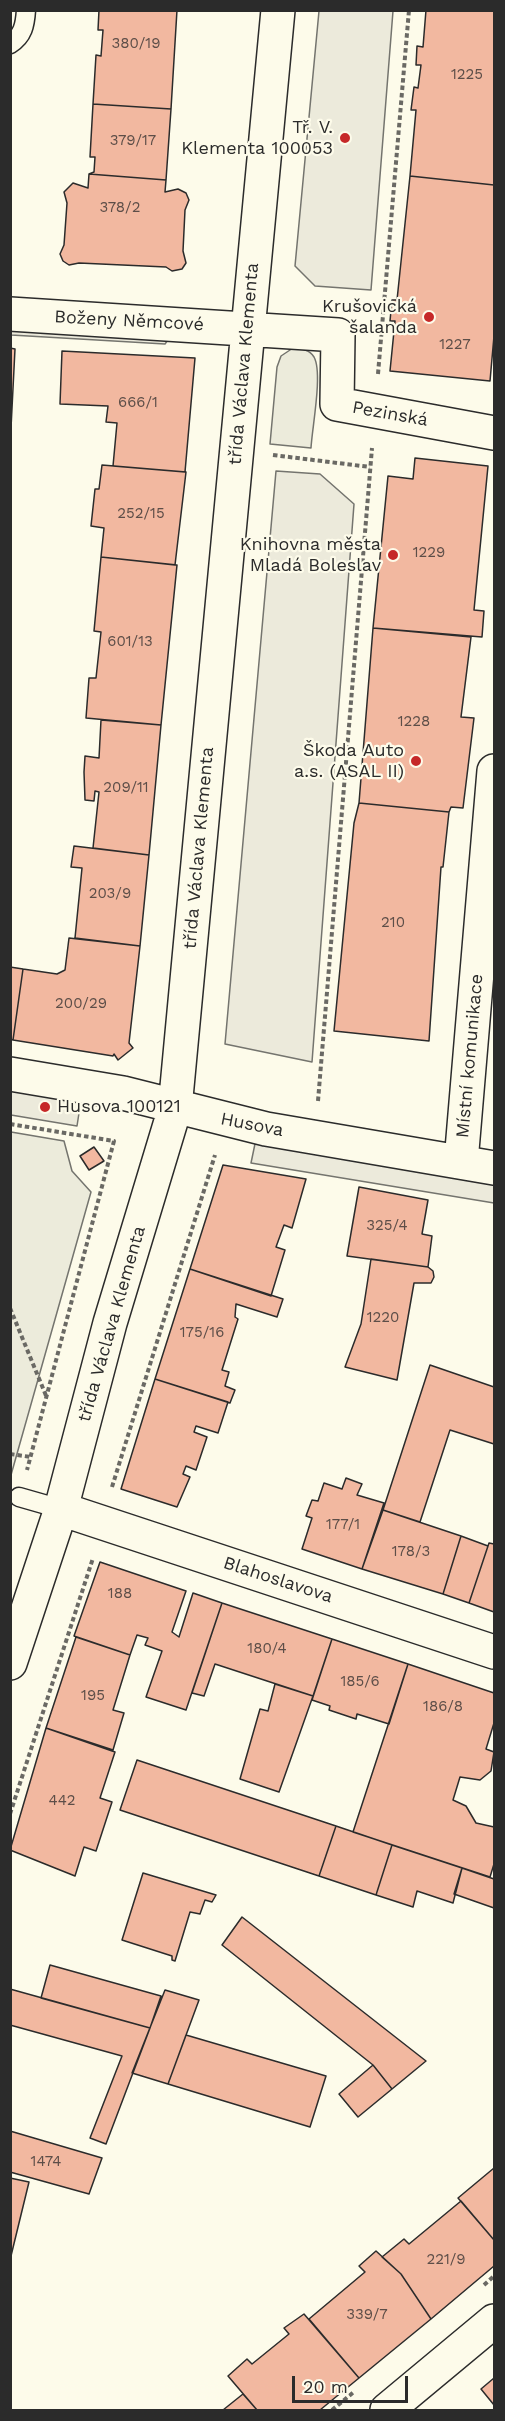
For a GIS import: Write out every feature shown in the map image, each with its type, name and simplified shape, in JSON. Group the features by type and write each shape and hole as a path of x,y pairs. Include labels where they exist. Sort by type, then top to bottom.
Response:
{"street":[{"name":"třída Václava Klementa","path":"10,1664 61,1509 110,1323 175,1108 278,10"},
{"name":"Boženy Němcové","path":"10,314 247,328"},
{"name":"Pezinská","path":"247,328 338,335 337,404 495,433"},
{"name":"Místní komunikace","path":"461,1162 495,771"},
{"name":"Husova","path":"10,1074 123,1093 175,1108 266,1129 495,1168"},
{"name":"Blahoslavova","path":"61,1509 495,1652"},
{"path":"387,2410 495,2321"}],"lane":[{"path":"10,44 18,39 25,25 26,10"},
{"path":"19,1497 61,1509"}],"path":[{"path":"317,1109 409,10"},
{"path":"236,451 370,467"},
{"path":"10,1124 114,1141 31,1457 10,1454"},
{"path":"10,1308 47,1398"}],"shaded area":[{"name":"Tř. V. Klementa 100053","path":"319,11 393,11 371,290 315,286 295,266"},
{"path":"10,323 173,333 165,344 11,335"},
{"path":"293,348 310,352 316,365 317,388 311,448 270,444 277,367 281,356"},
{"path":"276,471 320,474 354,504 312,1062 225,1044"},
{"name":"Husova 100121","path":"10,1088 81,1100 77,1126 11,1115"},
{"path":"11,1132 64,1141 72,1171 91,1192 11,1475"},
{"path":"256,1139 494,1179 494,1203 251,1163"}],"building":[{"path":"99,10 177,10 171,109 93,104 96,55 101,56 103,30 98,30"},
{"path":"426,10 494,10 494,185 410,176 416,110 411,110 414,87 418,88 421,65 416,65 417,46 423,47"},
{"path":"93,104 171,109 166,180 89,174 94,172 95,157 90,157"},
{"path":"89,174 166,180 165,192 178,189 186,193 189,200 185,210 183,251 186,263 182,269 172,271 166,267 79,263 69,265 63,261 60,254 64,245 67,203 64,192 73,183 88,188"},
{"path":"410,176 494,185 494,336 490,381 390,371 395,321 390,321 392,300 397,300"},
{"path":"10,348 15,349 11,428 10,428"},
{"path":"62,351 195,358 185,472 113,466 117,423 106,422 108,406 60,404"},
{"path":"415,458 488,466 474,610 484,611 482,637 373,628 388,476 413,479"},
{"path":"102,465 186,472 175,565 101,557 104,528 91,526 95,489 99,489"},
{"path":"101,557 177,565 161,725 86,718 89,678 96,678 101,632 94,631"},
{"name":"Škoda Auto a.s. (ASAL II)","path":"373,628 471,637 461,717 474,718 463,808 451,807 449,812 359,803"},
{"path":"101,720 161,725 149,855 93,848 99,792 95,791 94,801 85,800 85,756 99,758"},
{"path":"359,803 449,812 443,867 441,867 429,1041 334,1031 354,823"},
{"path":"74,846 149,855 140,946 75,938 82,868 71,867"},
{"path":"69,938 140,946 129,1043 133,1048 118,1060 114,1054 113,1056 13,1040 23,969 57,974 65,970"},
{"path":"10,967 23,969 13,1040 10,1039"},
{"path":"94,1147 104,1161 89,1170 80,1156"},
{"path":"223,1165 306,1179 292,1228 284,1225 276,1247 285,1250 271,1296 190,1269"},
{"path":"359,1187 428,1200 422,1234 432,1236 428,1267 347,1256"},
{"path":"371,1259 428,1267 433,1271 434,1277 431,1283 414,1283 397,1380 345,1367 361,1324"},
{"path":"190,1269 283,1299 277,1317 236,1304 235,1317 238,1319 222,1370 229,1372 225,1386 235,1390 230,1403 155,1379"},
{"path":"430,1365 494,1387 494,1444 450,1430 420,1522 383,1510"},
{"path":"155,1379 228,1402 218,1433 196,1426 194,1432 207,1437 196,1470 186,1466 183,1474 190,1477 177,1507 121,1489"},
{"path":"346,1478 362,1484 357,1495 384,1503 362,1569 302,1549 312,1518 306,1516 312,1500 318,1501 324,1483 342,1489"},
{"path":"383,1510 461,1536 443,1594 362,1569"},
{"path":"461,1536 488,1546 469,1603 443,1594"},
{"path":"489,1543 494,1544 494,1612 469,1603"},
{"path":"100,1562 186,1591 172,1632 179,1637 193,1593 222,1603 186,1710 146,1697 162,1651 145,1645 148,1638 137,1635 130,1655 74,1636"},
{"path":"222,1603 332,1639 313,1696 215,1664 204,1696 192,1693"},
{"path":"76,1637 130,1655 113,1710 124,1713 113,1750 46,1728"},
{"path":"332,1639 408,1664 389,1724 357,1714 356,1719 329,1710 330,1706 312,1700"},
{"path":"408,1664 494,1693 494,1723 486,1749 494,1752 491,1771 480,1780 460,1777 453,1800 466,1806 476,1823 494,1827 494,1864 490,1877 353,1832"},
{"path":"275,1684 313,1696 279,1792 240,1779 260,1709 268,1711"},
{"path":"46,1728 115,1752 100,1798 112,1802 96,1851 84,1847 75,1876 10,1850"},
{"path":"137,1760 336,1826 319,1876 120,1810"},
{"path":"336,1826 392,1845 376,1895 319,1876"},
{"path":"392,1845 462,1868 453,1903 417,1891 413,1907 376,1895"},
{"path":"462,1868 494,1879 494,1908 454,1894"},
{"path":"143,1873 216,1895 212,1902 205,1900 200,1914 190,1912 175,1961 172,1960 172,1956 122,1940"},
{"path":"242,1917 426,2061 392,2089 373,2065 222,1945"},
{"path":"50,1965 161,1996 150,2028 41,1998"},
{"path":"10,1989 150,2028 106,2144 90,2138 122,2056 10,2025"},
{"path":"165,1990 199,2000 168,2084 132,2073"},
{"path":"186,2035 326,2076 310,2127 168,2084"},
{"path":"373,2065 392,2089 358,2117 339,2094"},
{"path":"10,2131 102,2158 89,2194 10,2172"},
{"path":"494,2168 494,2240 458,2198"},
{"path":"10,2178 29,2182 10,2260"},
{"path":"461,2201 494,2240 494,2266 431,2319 401,2274 382,2257 404,2239 409,2244"},
{"path":"376,2251 401,2274 431,2319 359,2378 309,2319 365,2272 359,2266"},
{"path":"304,2314 359,2378 320,2410 257,2410 228,2376 247,2359 252,2364 289,2334 284,2328"},
{"path":"494,2378 494,2405 481,2389"},
{"path":"243,2394 257,2410 223,2410"}],"place":[{"name":"Tř. V. Klementa 100053","path":"345,138"},
{"name":"Krušovická šalanda","path":"429,317"},
{"name":"Knihovna města Mladá Boleslav","path":"393,555"},
{"name":"Škoda Auto a.s. (ASAL II)","path":"416,761"},
{"name":"Husova 100121","path":"45,1107"}]}
